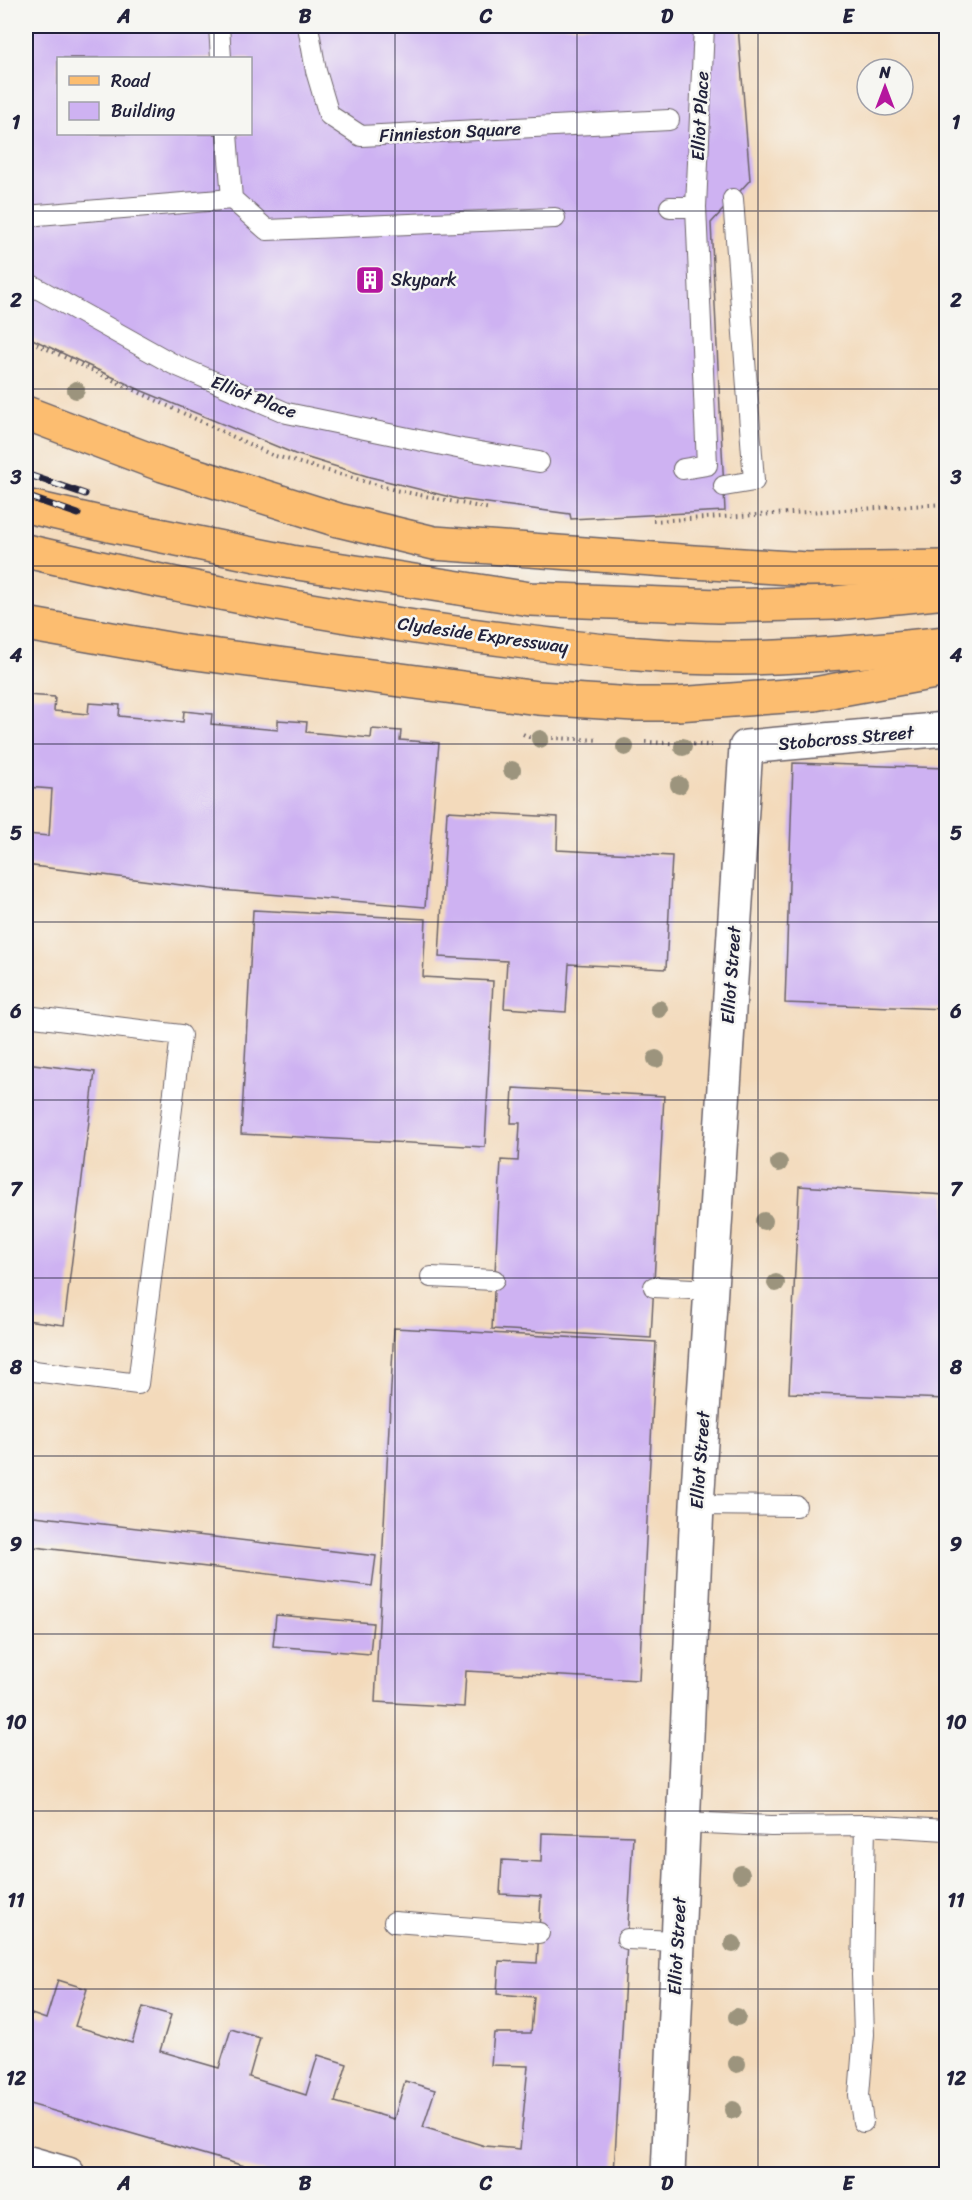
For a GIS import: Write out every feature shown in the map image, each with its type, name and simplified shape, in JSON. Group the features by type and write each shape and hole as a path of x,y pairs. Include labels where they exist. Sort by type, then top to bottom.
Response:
{"main road":[{"path":"26,413 163,465 338,520 434,543 808,568 946,567"},
{"path":"26,506 291,562 530,599 719,606 836,603 946,592"},
{"name":"Clydeside Expressway","path":"26,550 171,584 331,614 452,633 593,650 663,656 741,658 839,654 946,643"},
{"path":"26,624 180,651 516,695 634,704 677,704 814,694 946,670"}],"street":[{"name":"Stobcross Street","path":"746,747 946,729"},
{"name":"Elliot Street","path":"668,2175 697,1505 746,747"},
{"path":"26,2162 68,2175"}],"lane":[{"path":"219,26 221,57"},
{"name":"Finnieston Square","path":"308,26 316,71 329,115 361,136 669,120"},
{"name":"Elliot Place","path":"683,469 707,465 696,207 704,26"},
{"path":"227,135 232,199 267,230 555,218"},
{"path":"26,216 232,199"},
{"path":"724,486 754,481 733,199"},
{"path":"670,207 696,207"},
{"name":"Elliot Place","path":"26,282 172,364 287,413 462,449 538,462"},
{"path":"26,1016 181,1035 138,1384 26,1370"},
{"path":"431,1277 494,1280"},
{"path":"654,1287 711,1290"},
{"path":"697,1505 796,1506"},
{"path":"683,1822 771,1826 865,1825 946,1830"},
{"path":"862,2122 859,2095 864,2034 862,1975 865,1825"},
{"path":"394,1922 538,1933"},
{"path":"627,1940 677,1941"}],"building":[{"name":"Skypark","path":"26,26 738,26 750,180 711,223 725,511 571,519 570,514 458,499 370,477 295,454 140,390 26,336"},
{"path":"26,695 55,697 54,711 88,714 89,703 120,705 119,716 183,722 184,711 212,714 211,724 278,730 278,720 307,722 306,732 371,738 372,729 401,731 400,740 439,743 425,907 220,890 26,865 26,834 49,836 52,789 26,787"},
{"path":"793,763 946,768 946,1009 785,1003"},
{"path":"447,811 558,817 557,850 672,856 666,969 569,964 566,1012 504,1008 507,961 439,957"},
{"path":"253,910 426,919 423,977 493,981 485,1147 241,1134"},
{"path":"26,1063 95,1072 64,1325 26,1320"},
{"path":"513,1088 664,1096 651,1338 492,1329 501,1160 518,1161 520,1123 511,1123"},
{"path":"799,1186 946,1195 946,1399 789,1393"},
{"path":"394,1328 656,1342 639,1680 466,1671 464,1707 375,1702"},
{"path":"26,1515 376,1556 372,1586 26,1546"},
{"path":"276,1615 373,1623 370,1654 273,1646"},
{"path":"542,1833 633,1836 614,2174 272,2174 26,2103 26,2012 46,2019 58,1980 87,1989 75,2026 132,2043 143,2007 171,2015 160,2051 219,2068 231,2029 260,2038 249,2077 306,2095 318,2055 347,2064 335,2102 394,2119 405,2081 435,2090 423,2127 485,2146 520,2149 528,2066 491,2065 494,2033 531,2033 534,1997 497,1994 499,1961 537,1963 541,1896 500,1894 502,1860 541,1862"}],"railway":[{"path":"26,474 85,494"},
{"path":"26,496 78,514"}],"place":[{"name":"Skypark","path":"370,280"}]}
